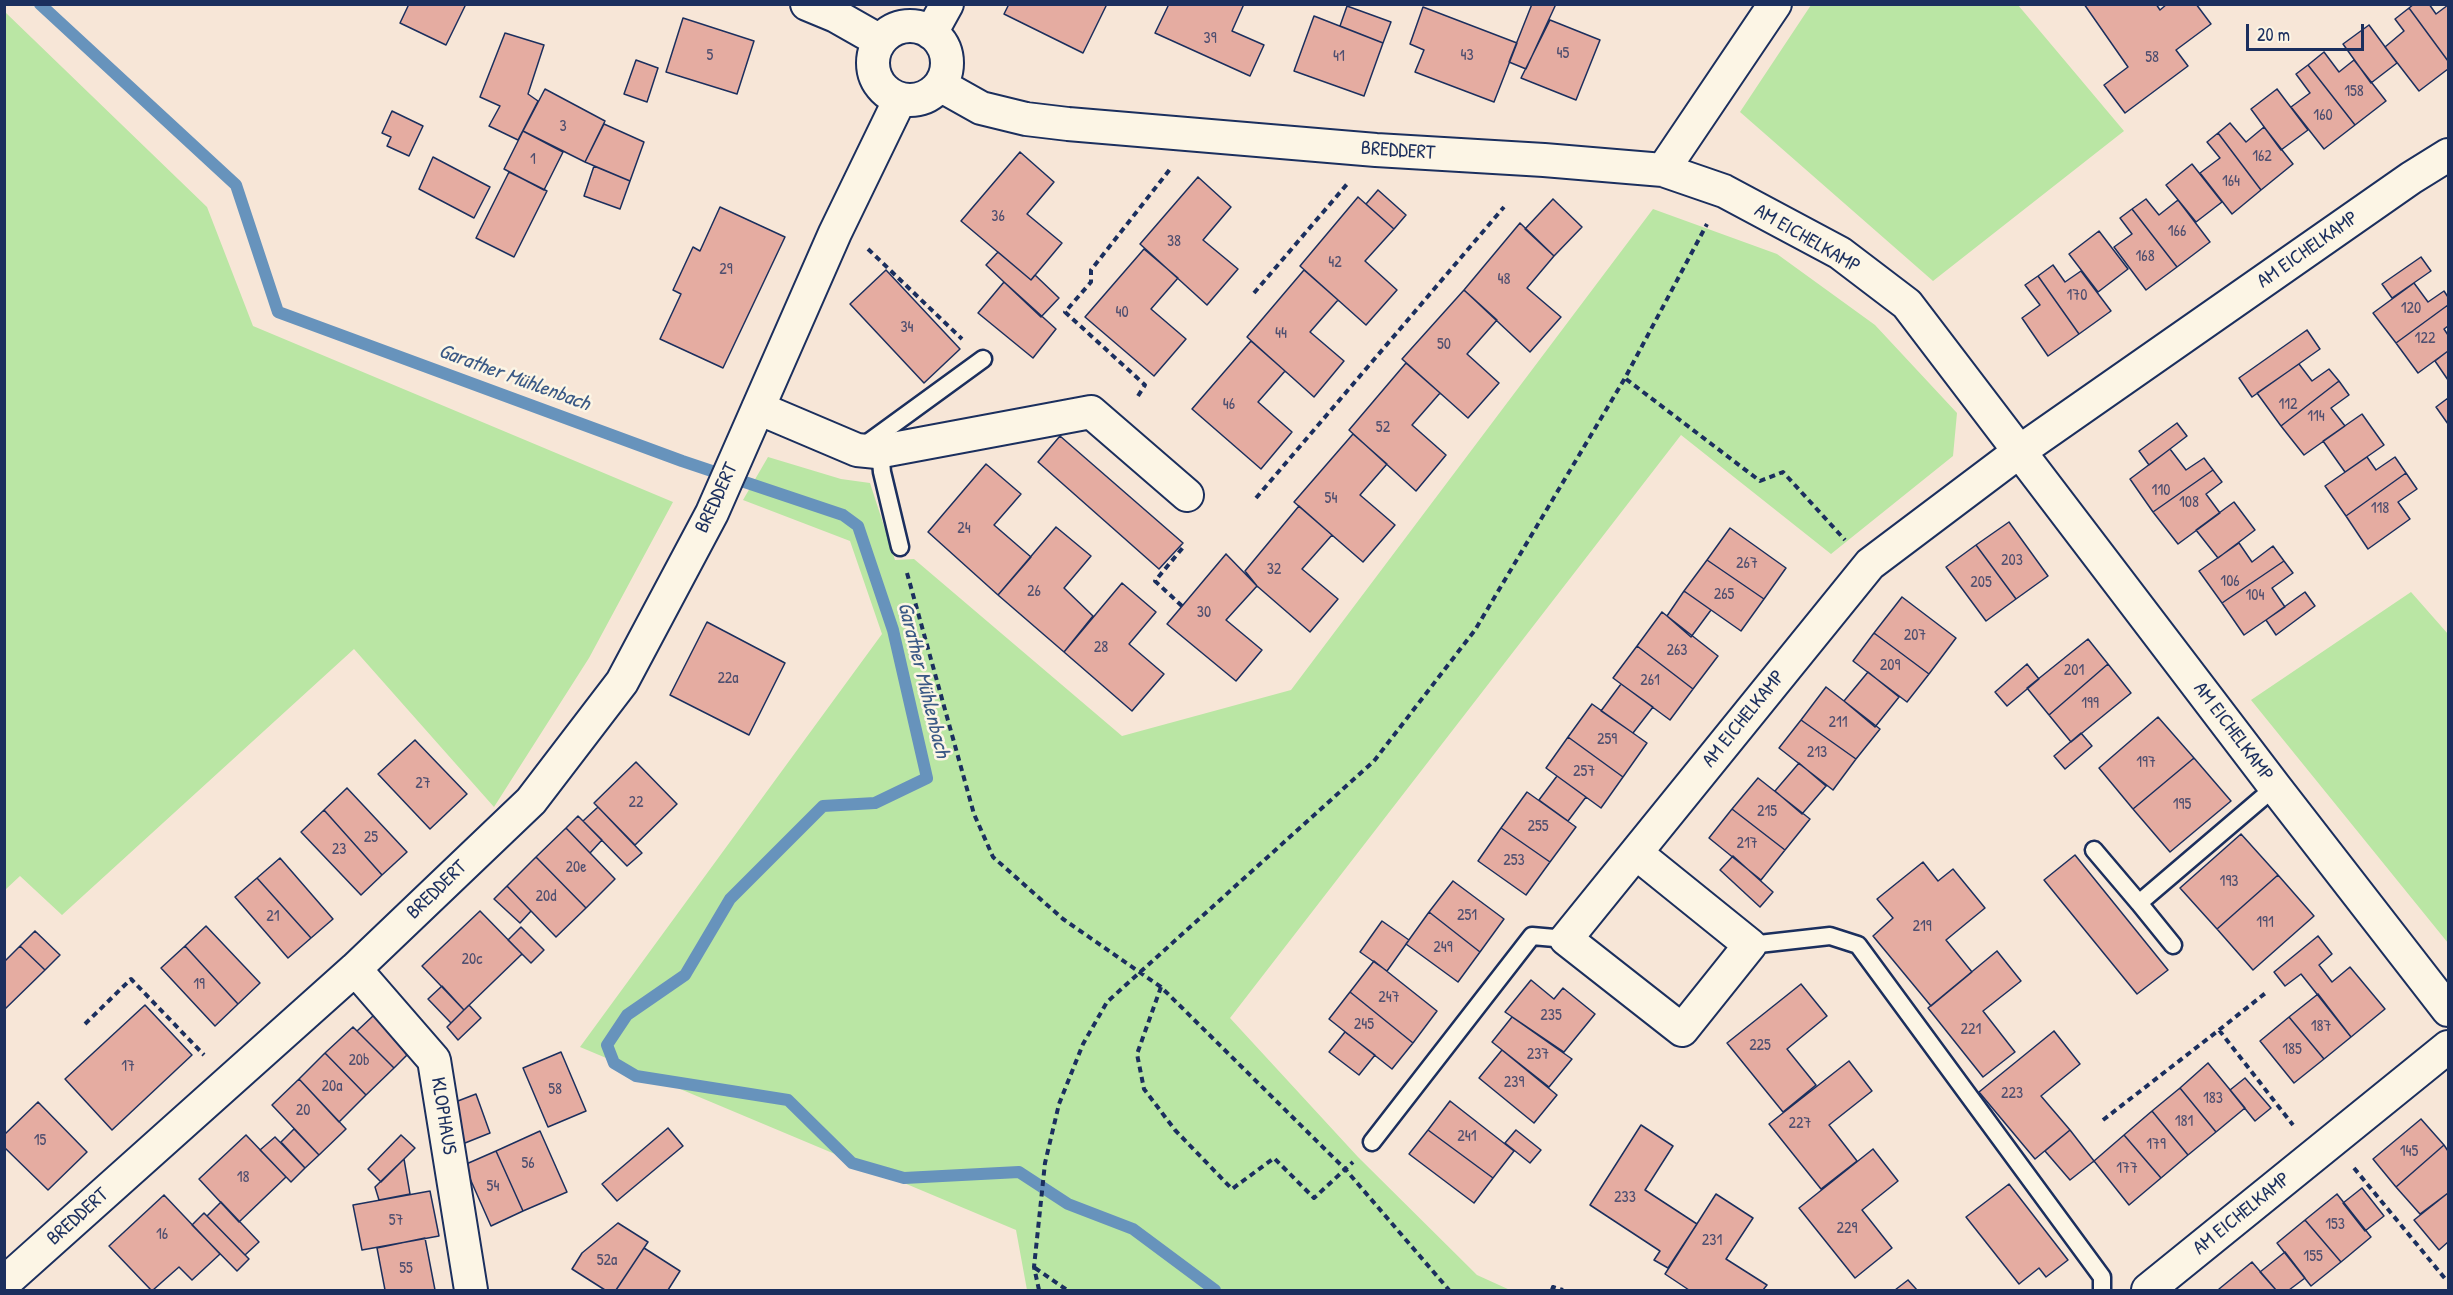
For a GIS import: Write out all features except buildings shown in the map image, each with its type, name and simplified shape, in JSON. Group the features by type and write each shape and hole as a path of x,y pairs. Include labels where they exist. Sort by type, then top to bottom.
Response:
{"street":[{"path":"807,4 836,16 880,41"},
{"path":"931,33 947,4"},
{"path":"1663,170 1774,4"},
{"path":"904,26 917,26 931,33 939,38 948,61 946,74 940,85 922,98 900,99 888,94 874,73 873,61 880,41 892,30 904,26"},
{"name":"BREDDERT","path":"940,85 981,108 1026,119 1364,149 1663,170"},
{"name":"BREDDERT","path":"4,1283 355,969 531,801 622,682 712,513 835,233 900,99"},
{"name":"AM EICHELKAMP","path":"1566,939 1870,564 2020,451 2411,178 2448,155"},
{"name":"AM EICHELKAMP","path":"1663,170 1724,191 1840,253 1907,304 2448,1010"},
{"path":"758,408 869,451 1091,412 1187,495"},
{"path":"1566,939 1682,1030 1750,945 1636,853"},
{"name":"KLOPHAUS","path":"355,969 434,1060 471,1290"},
{"name":"AM EICHELKAMP","path":"2148,1290 2448,1047"}],"lane":[{"path":"900,547 882,472 869,451 983,359"},
{"path":"2139,903 2275,787"},
{"path":"2094,850 2173,945"},
{"path":"1372,1142 1532,936 1566,939"},
{"path":"1750,945 1830,936 1858,945 2102,1277 2102,1290"}],"path":[{"path":"1138,396 1145,385 1065,312 1091,282 1091,270 1178,160"},
{"path":"1254,293 1354,175"},
{"path":"1256,498 1504,207"},
{"path":"1039,1290 1034,1267 1045,1163 1059,1104 1083,1044 1107,1002 1374,761 1475,630 1625,378 1710,219"},
{"path":"863,247 869,250 983,359"},
{"path":"1625,378 1760,481 1784,472 1851,548"},
{"path":"1182,606 1155,581 1185,546"},
{"path":"900,547 974,814 993,857 1063,919 1161,987 1346,1170 1449,1290"},
{"path":"85,1024 131,979 229,1081"},
{"path":"1161,987 1137,1054 1144,1089 1175,1130 1232,1189 1274,1158 1314,1198 1346,1170"},
{"path":"2103,1120 2268,991"},
{"path":"2219,1030 2295,1126"},
{"path":"2352,1164 2447,1281"},
{"path":"1034,1267 1067,1290"},
{"path":"1552,1290 1553,1287 1563,1290"}],"green space":[{"path":"1811,5 2018,5 2124,131 1933,281 1740,112"},
{"path":"5,12 207,207 253,326 673,502 589,658 494,807 354,649 62,915 20,876 5,890"},
{"path":"1653,209 1777,254 1875,325 1957,413 1953,456 1831,554 1681,435 1230,1018 1358,1157 1477,1275 1510,1290 1027,1290 1016,1230 580,1047 882,634 850,541 743,500 768,457 841,479 870,483 895,560 914,559 1122,736 1291,690"},
{"path":"2411,592 2448,634 2448,943 2251,700"}],"waterway":[{"name":"Garather Mühlenbach","path":"40,4 236,185 278,312 682,461 843,515 858,526 893,630 927,778 875,803 823,806 730,899 685,975 627,1015 607,1045 614,1063 636,1076 788,1100 852,1163 904,1178 1019,1172 1068,1204 1133,1229 1215,1290"}]}
